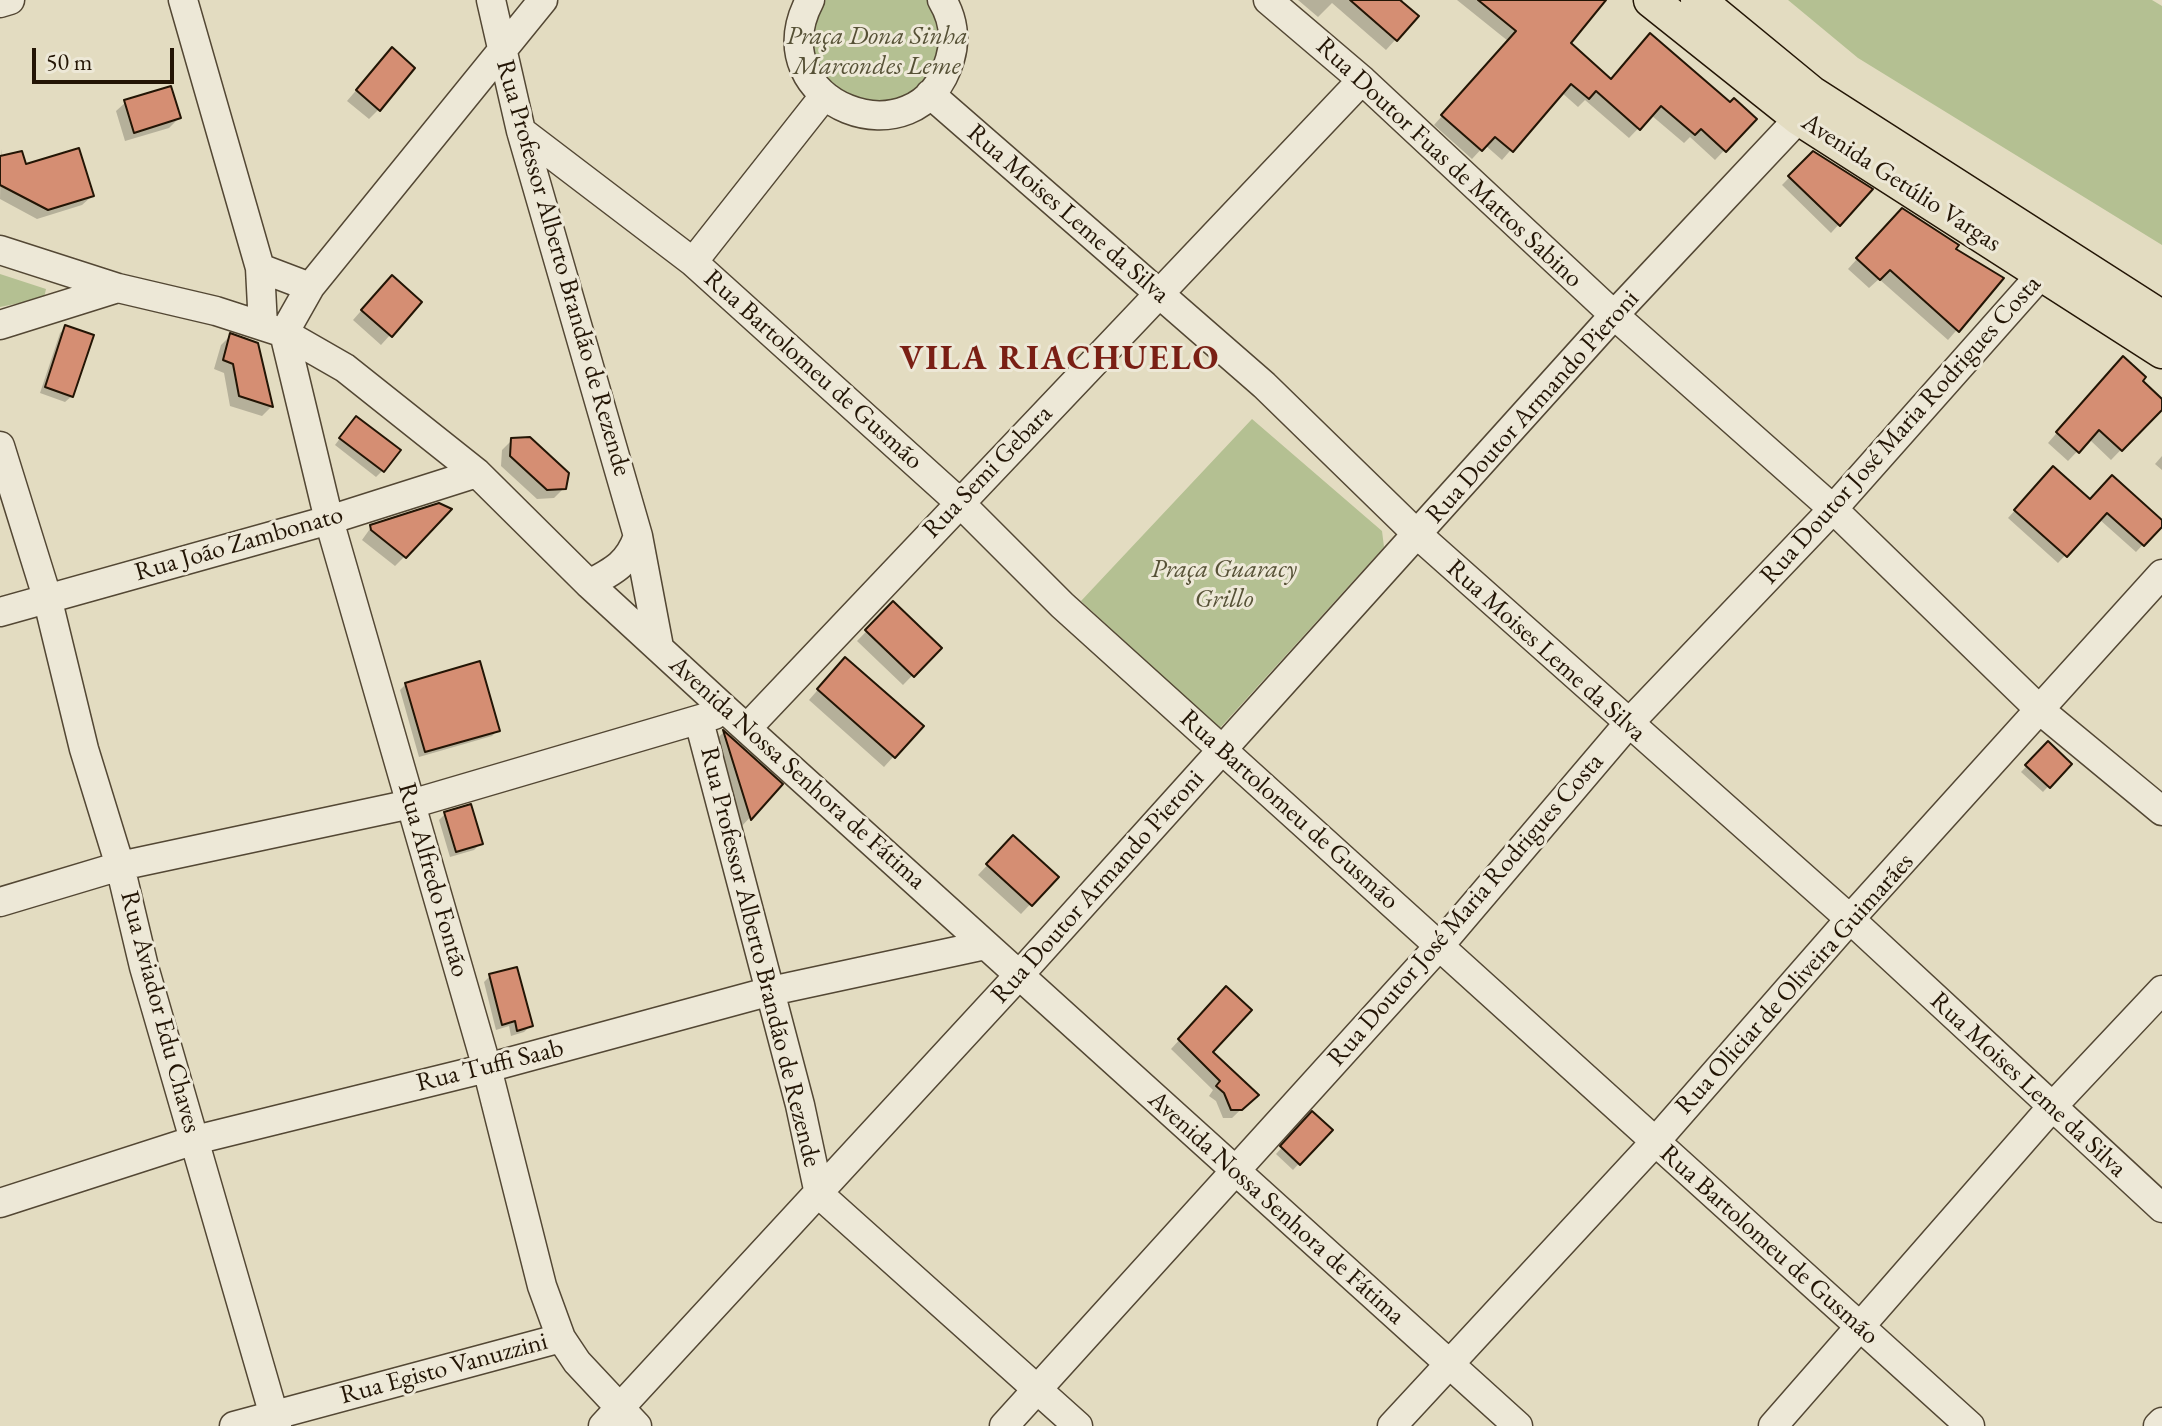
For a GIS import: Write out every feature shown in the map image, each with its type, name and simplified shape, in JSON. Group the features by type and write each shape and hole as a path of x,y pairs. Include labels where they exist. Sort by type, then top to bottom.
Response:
{"main road":[{"name":"Avenida Getúlio Vargas","path":"1651,0 1805,105 2051,264 2162,351"},
{"name":"Avenida Getúlio Vargas","path":"1698,0 1805,105"},
{"name":"Avenida Getúlio Vargas","path":"2051,264 2162,318"}],"street":[{"path":"0,3 10,0"},
{"name":"Rua Alfredo Fontão","path":"183,0 260,268 273,329 487,1068 542,1286 561,1338 619,1420"},
{"name":"Rua Professor Alberto Brandão de Rezende","path":"491,0 521,131 638,536 659,647"},
{"path":"273,329 543,0"},
{"path":"810,0 800,25 800,56 813,84 824,96 853,112 886,116 917,104 941,81 953,51 951,20 942,0"},
{"name":"Rua Doutor Fuas de Mattos Sabino","path":"1268,0 1362,80 1614,315 1833,509 2041,711 2162,811"},
{"name":"Rua Semi Gebara","path":"737,718 959,502 1362,80"},
{"name":"Rua Moises Leme da Silva","path":"930,94 1264,385 1418,535 1850,919 2162,1208"},
{"path":"693,262 824,96"},
{"name":"Rua Doutor Armando Pieroni","path":"619,1420 1221,748 1418,535 1805,105"},
{"name":"Rua Bartolomeu de Gusmão","path":"521,131 693,262 959,502 1062,605 1970,1426"},
{"name":"Rua Bartolomeu de Gusmão","path":"536,183 564,180 606,196"},
{"name":"Avenida Nossa Senhora de Fátima","path":"0,250 118,288 273,329 345,368 477,473 589,584 1518,1426"},
{"name":"Rua Doutor José Maria Rodrigues Costa","path":"1004,1426 1440,945 1628,724 1833,509 2051,264"},
{"path":"260,268 310,287"},
{"path":"0,325 118,288"},
{"name":"Rua Aviador Edu Chaves","path":"0,446 47,597 84,749 120,866 144,967 275,1420"},
{"name":"Rua João Zambonato","path":"0,612 329,520 477,473"},
{"path":"589,584 619,568 631,556 638,536"},
{"name":"Rua Oliciar de Oliveira Guimarães","path":"1392,1426 1654,1143 1850,919 2162,574"},
{"path":"0,902 120,866 411,804 699,721 737,718"},
{"name":"Rua Professor Alberto Brandão de Rezende","path":"699,721 771,991 819,1194"},
{"name":"Rua Tuffi Saab","path":"0,1203 195,1140 487,1068 771,991 985,945"},
{"path":"1773,1426 1862,1328 2051,1108 2162,990"},
{"path":"819,1194 1078,1426"},
{"name":"Rua Egisto Vanuzzini","path":"234,1426 275,1420 561,1338"}],"green space":[{"name":"Praça Dona Sinha Marcondes Leme","path":"826,0 928,0 936,15 940,35 936,58 923,84 901,98 876,102 851,96 829,81 815,60 813,32"},
{"path":"1788,0 2152,0 2162,6 2162,245 1858,58"},
{"path":"0,274 46,289 44,298 0,307"},
{"name":"Praça Guaracy Grillo","path":"1252,419 1382,531 1384,547 1219,729 1081,601"}],"building":[{"path":"1350,0 1400,0 1419,16 1397,41"},
{"path":"1478,0 1606,0 1571,43 1611,79 1650,33 1730,102 1734,98 1757,119 1726,152 1701,129 1695,135 1661,106 1640,130 1596,91 1589,99 1571,84 1513,152 1495,137 1482,151 1441,115 1516,31"},
{"path":"392,47 415,68 380,111 356,90"},
{"path":"171,86 181,118 134,133 124,100"},
{"path":"79,148 94,196 48,210 0,185 0,156 22,151 26,164"},
{"path":"1813,151 1873,189 1840,226 1788,176"},
{"path":"1902,208 1959,245 1956,249 2004,278 1959,332 1890,270 1880,280 1856,258"},
{"path":"392,275 422,302 392,337 361,310"},
{"path":"65,325 94,335 73,397 45,387"},
{"path":"230,333 258,343 273,407 239,396 233,364 223,360"},
{"path":"2123,356 2146,377 2143,381 2162,399 2162,410 2122,451 2099,430 2079,453 2056,432"},
{"path":"356,416 401,450 384,472 339,438"},
{"path":"530,437 569,473 566,489 547,490 510,456 511,438"},
{"path":"2053,466 2090,499 2112,475 2162,520 2162,527 2144,546 2107,513 2067,557 2014,510"},
{"path":"439,503 452,509 406,558 371,530 370,525"},
{"path":"893,601 942,648 914,677 865,630"},
{"path":"845,657 924,726 895,758 817,689"},
{"path":"480,661 500,731 425,752 405,683"},
{"path":"723,730 783,784 751,820"},
{"path":"2048,741 2072,764 2050,788 2025,765"},
{"path":"471,804 483,844 456,852 444,812"},
{"path":"1013,835 1059,877 1032,906 986,864"},
{"path":"517,967 533,1026 517,1031 515,1021 502,1025 489,974"},
{"path":"1226,986 1252,1010 1213,1052 1259,1095 1242,1110 1231,1110 1224,1093 1216,1086 1220,1081 1178,1039"},
{"path":"1312,1111 1333,1130 1300,1165 1280,1146"}],"district":[{"name":"VILA RIACHUELO","path":"1060,360"}]}
